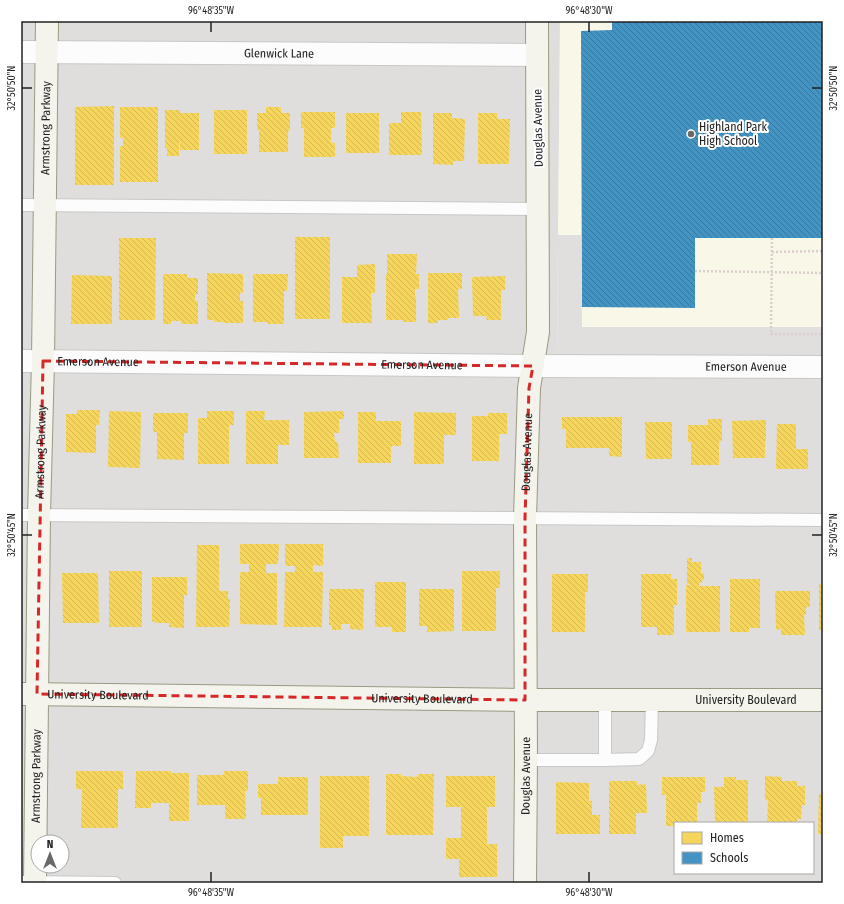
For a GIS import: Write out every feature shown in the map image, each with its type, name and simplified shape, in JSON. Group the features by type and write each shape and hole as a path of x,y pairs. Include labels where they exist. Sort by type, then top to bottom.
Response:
{"street":[{"name":"Armstrong Parkway","path":"31,882 29,694 30,515 43,361 47,21"},
{"name":"Douglas Avenue","path":"524,883 526,760 525,518 529,388 538,332 538,21"},
{"name":"Glenwick Lane","path":"21,52 537,55"},
{"name":"Emerson Avenue","path":"21,361 823,367"},
{"name":"University Boulevard","path":"29,694 525,700 823,700"}],"lane":[{"path":"21,205 538,209"},
{"path":"30,515 823,520"},
{"path":"605,700 605,760"},
{"path":"526,760 605,760 639,758 648,751 651,740 652,700"},
{"path":"31,882 115,883"}],"path":[{"path":"772,238 771,334 822,334"},
{"path":"772,252 823,251"},
{"path":"695,271 823,273"},
{"path":"823,295 823,337"}],"highlighted area":[{"path":"43,361 533,366 529,388 525,518 525,700 37,694"}],"shaded area":[{"path":"21,21 560,21 557,358 823,359 823,883 21,883"},
{"name":"Highland Park High School","path":"560,21 823,21 823,359 557,358"},
{"path":"558,235 581,235 582,327 823,327 823,359 557,358"}],"building: Homes":[{"path":"114,106 114,185 75,185 75,107"},
{"path":"120,107 158,107 158,182 120,182 120,146 123,146 123,138 120,138"},
{"path":"266,107 281,107 281,113 290,113 288,152 259,152 257,113 266,113"},
{"path":"165,110 180,110 180,113 199,113 199,150 180,150 179,142 179,156 167,156 167,148 165,148"},
{"path":"214,110 247,110 247,154 214,154"},
{"path":"301,112 335,112 335,128 331,128 331,143 335,143 335,157 304,157 304,128 301,128"},
{"path":"401,112 421,112 422,155 389,155 389,123 401,123"},
{"path":"346,113 379,113 379,153 346,153"},
{"path":"433,113 452,113 452,118 465,119 464,161 453,161 453,165 433,164"},
{"path":"478,113 497,113 497,119 510,119 509,164 478,164"},
{"path":"295,237 330,237 330,319 295,319"},
{"path":"119,238 156,238 155,320 119,320"},
{"path":"387,254 417,254 416,274 419,274 419,289 415,289 416,322 386,320"},
{"path":"375,264 375,293 371,293 372,323 342,323 342,277 357,277 357,265"},
{"path":"207,273 243,274 243,293 240,293 240,301 243,301 243,323 223,323 214,322 214,320 207,320"},
{"path":"428,273 462,273 462,289 458,289 459,318 448,318 448,320 438,320 438,323 428,323"},
{"path":"163,274 187,274 187,278 198,278 198,294 195,294 195,301 198,301 198,324 181,324 181,321 171,321 171,324 163,324"},
{"path":"253,274 288,274 287,291 284,291 284,324 253,322"},
{"path":"72,275 112,276 112,324 71,324"},
{"path":"505,276 505,290 501,290 501,320 487,320 486,316 473,316 472,277"},
{"path":"77,410 100,410 99,425 96,425 96,453 66,452 66,414 77,414"},
{"path":"109,411 141,412 140,468 108,467"},
{"path":"207,411 234,411 234,425 229,425 229,464 198,464 198,418 207,418"},
{"path":"246,411 265,411 264,420 289,420 289,445 278,445 278,464 246,464"},
{"path":"344,411 344,419 339,419 339,433 334,433 335,442 338,442 339,458 304,458 304,412"},
{"path":"358,412 376,412 376,421 401,421 401,446 391,446 391,463 358,463"},
{"path":"414,412 456,413 456,435 444,435 444,464 414,464"},
{"path":"153,413 188,413 188,433 184,433 184,460 157,459 157,432 153,432"},
{"path":"488,413 507,413 507,434 499,434 499,461 472,461 472,416 488,416"},
{"path":"562,417 622,417 622,457 609,456 609,448 566,448 566,429 562,429"},
{"path":"708,419 722,419 722,441 719,441 719,465 691,465 691,442 688,442 688,425 708,425"},
{"path":"766,420 765,458 733,458 732,421"},
{"path":"645,422 672,422 672,459 646,459"},
{"path":"777,424 796,424 796,449 808,449 808,469 776,469"},
{"path":"240,544 279,544 278,564 266,564 266,573 277,573 277,625 240,624 240,572 249,572 249,564 240,564"},
{"path":"285,544 323,544 323,566 313,565 313,572 323,572 322,627 284,627 285,572 295,572 295,566 285,566"},
{"path":"197,545 219,545 219,591 228,591 228,599 230,599 229,627 196,627"},
{"path":"687,558 692,558 692,562 701,562 701,573 704,573 704,580 702,580 702,583 699,583 699,586 720,586 720,632 686,632 686,585 690,585 687,584"},
{"path":"109,571 142,571 142,627 109,627"},
{"path":"462,571 500,571 500,588 496,588 496,631 462,631"},
{"path":"62,573 98,573 99,623 63,623"},
{"path":"552,574 588,574 588,592 585,592 585,632 552,632"},
{"path":"641,574 671,574 671,579 677,579 677,605 674,605 674,635 657,635 657,627 641,627"},
{"path":"152,577 187,577 187,595 184,595 184,628 169,627 169,623 155,623 152,621"},
{"path":"730,579 760,579 760,628 749,628 749,632 730,632"},
{"path":"375,582 406,582 406,632 392,632 392,627 375,627"},
{"path":"819,584 823,584 823,630 819,630"},
{"path":"329,589 364,589 363,630 350,629 350,624 341,624 341,630 332,630 332,625 329,625"},
{"path":"419,589 454,589 454,631 427,632 427,626 419,626"},
{"path":"775,591 810,591 810,607 806,607 806,615 804,615 805,635 781,635 781,629 776,630"},
{"path":"76,771 123,771 123,789 118,789 118,828 81,828 82,789 76,789"},
{"path":"136,771 171,771 171,773 189,773 189,821 169,821 169,803 151,803 151,808 135,808"},
{"path":"224,771 248,771 248,791 245,791 246,819 225,819 225,805 197,805 197,775 224,775"},
{"path":"386,774 401,774 401,776 418,777 418,774 434,774 433,835 386,835"},
{"path":"320,776 369,776 369,836 343,836 343,848 320,848"},
{"path":"446,776 495,776 495,807 487,807 487,844 497,844 497,877 459,877 459,859 446,859 446,838 461,838 461,807 446,807"},
{"path":"765,776 782,777 782,781 797,781 797,786 805,786 805,805 802,805 801,819 797,819 797,822 767,822 768,800 765,800"},
{"path":"278,777 308,777 308,815 261,815 261,798 258,798 258,784 278,784"},
{"path":"662,777 705,777 705,792 701,792 701,803 697,803 697,822 674,822 674,826 666,826 666,795 662,795"},
{"path":"724,777 736,777 736,780 748,780 748,822 715,822 714,787 724,787"},
{"path":"609,781 637,781 637,785 646,784 647,813 636,813 636,834 609,834"},
{"path":"556,782 589,783 589,801 592,801 592,815 600,815 600,834 556,834"},
{"path":"819,794 823,794 823,834 818,834"}],"building: Schools":[{"name":"Highland Park High School","path":"612,21 823,21 823,238 695,238 695,308 582,307 581,31 612,30"}],"place":[{"name":"Highland Park High School","path":"691,134"}]}
